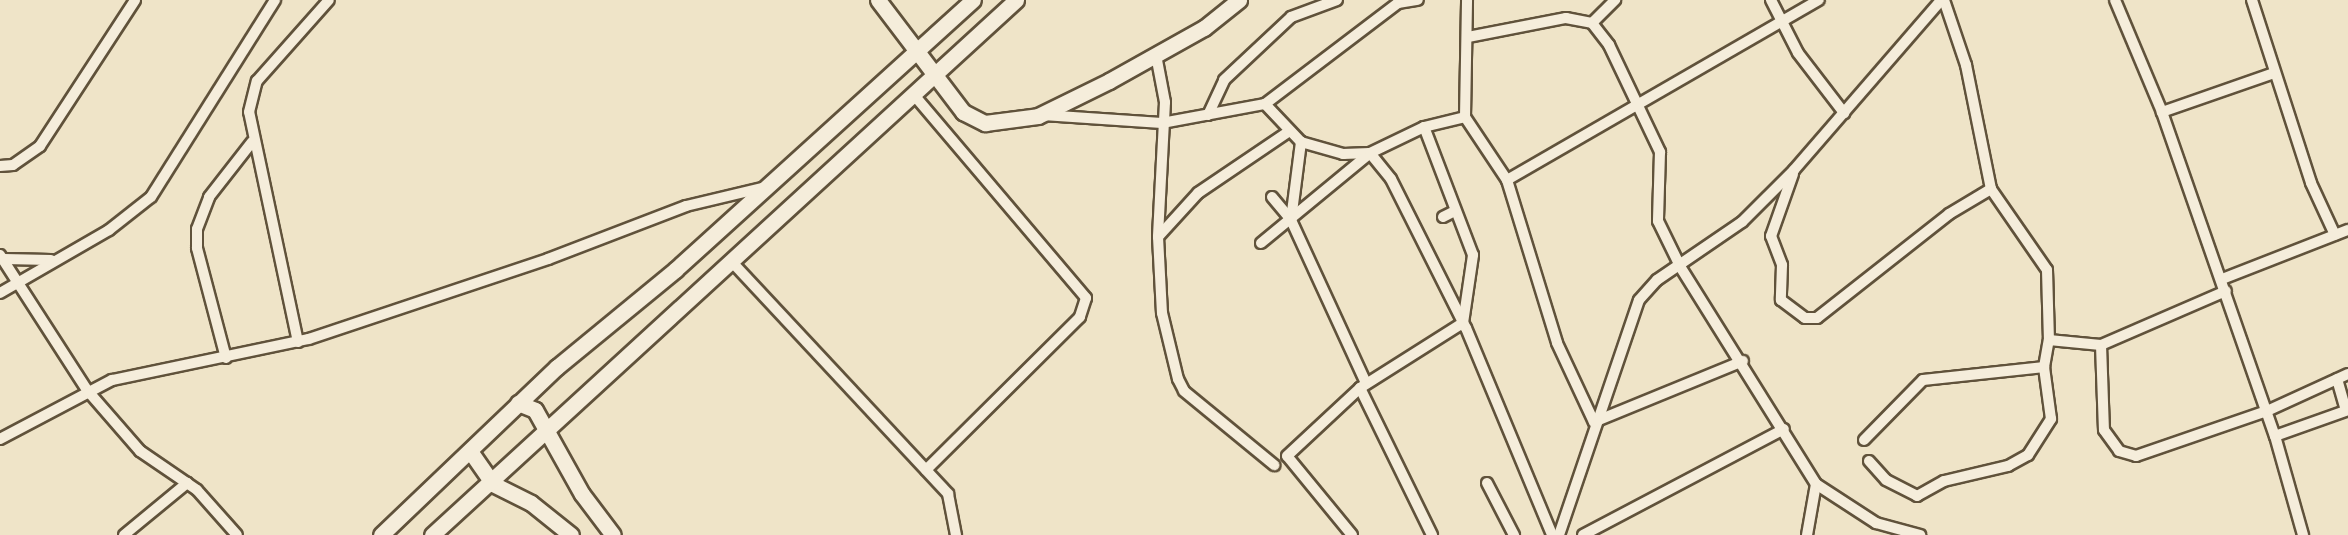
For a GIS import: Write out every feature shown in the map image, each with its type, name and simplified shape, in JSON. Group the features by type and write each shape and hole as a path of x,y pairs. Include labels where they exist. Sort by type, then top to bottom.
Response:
{"street":[{"path":"0,166 23,160 47,137 84,71 135,0"},
{"path":"0,293 19,279 109,230 151,197 275,0"},
{"path":"298,342 281,250 252,142 249,112 257,81 329,0"},
{"path":"878,0 917,52 937,74 963,112 985,123 1040,114 1162,123 1265,104 1396,1 1419,0"},
{"path":"381,535 518,404 973,0"},
{"path":"432,535 493,484 1016,0"},
{"path":"1040,114 1156,55 1226,14 1239,0"},
{"path":"1208,115 1224,80 1291,17 1336,0"},
{"path":"1467,0 1465,117 1507,180 1557,343 1594,422"},
{"path":"1592,23 1616,0"},
{"path":"1771,0 1798,53 1844,113"},
{"path":"1507,180 1780,19 1819,0"},
{"path":"1559,535 1594,422 1639,300 1657,280 1681,268 1742,222 1794,170 1943,0 1962,49 1991,189 2046,270 2049,340 2044,367 2051,419 2028,455 2008,466 1944,481 1917,496 1886,480 1869,461"},
{"path":"2115,0 2162,112 2222,279 2275,436 2303,535"},
{"path":"2252,0 2274,72 2335,235"},
{"path":"1468,37 1566,18 1592,23 1609,45 1660,152 1658,221 1681,268 1743,361 1816,484 1876,524 1920,535"},
{"path":"1156,55 1165,102 1162,123 1158,237 1162,313 1178,379 1184,391 1274,465"},
{"path":"2162,112 2274,72"},
{"path":"914,95 1086,298 1080,317 926,470"},
{"path":"1265,104 1288,132 1301,142 1343,154 1370,153"},
{"path":"1261,243 1370,153 1424,128 1465,117"},
{"path":"1352,535 1287,456 1363,386 1463,323 1473,255 1424,128"},
{"path":"1158,237 1198,193 1288,132"},
{"path":"226,358 197,248 197,229 209,197 252,142"},
{"path":"1291,220 1301,142"},
{"path":"1370,153 1391,178 1463,323 1552,535"},
{"path":"1794,170 1771,236 1782,265 1781,300 1805,318 1817,318 1949,214 1991,189"},
{"path":"0,439 87,390 135,373 226,358 298,342 548,259 686,206 766,186"},
{"path":"1272,197 1291,220 1363,386 1432,535"},
{"path":"1443,217 1455,211"},
{"path":"2222,279 2348,230"},
{"path":"2,258 57,260"},
{"path":"2,258 19,279 31,309 87,390 140,451 187,483 237,535"},
{"path":"732,262 948,494 956,535"},
{"path":"2049,340 2101,345 2226,291"},
{"path":"2101,345 2104,430 2112,445 2127,455 2145,455 2267,411 2348,374"},
{"path":"1594,422 1743,361"},
{"path":"1864,440 1923,380 2044,367"},
{"path":"2275,436 2347,410 2337,379"},
{"path":"518,404 535,410 549,431 582,494 613,535"},
{"path":"1583,535 1784,429"},
{"path":"470,451 493,484 531,503 571,535"},
{"path":"124,535 187,483"},
{"path":"1487,483 1514,535"},
{"path":"1807,535 1816,484"}]}
